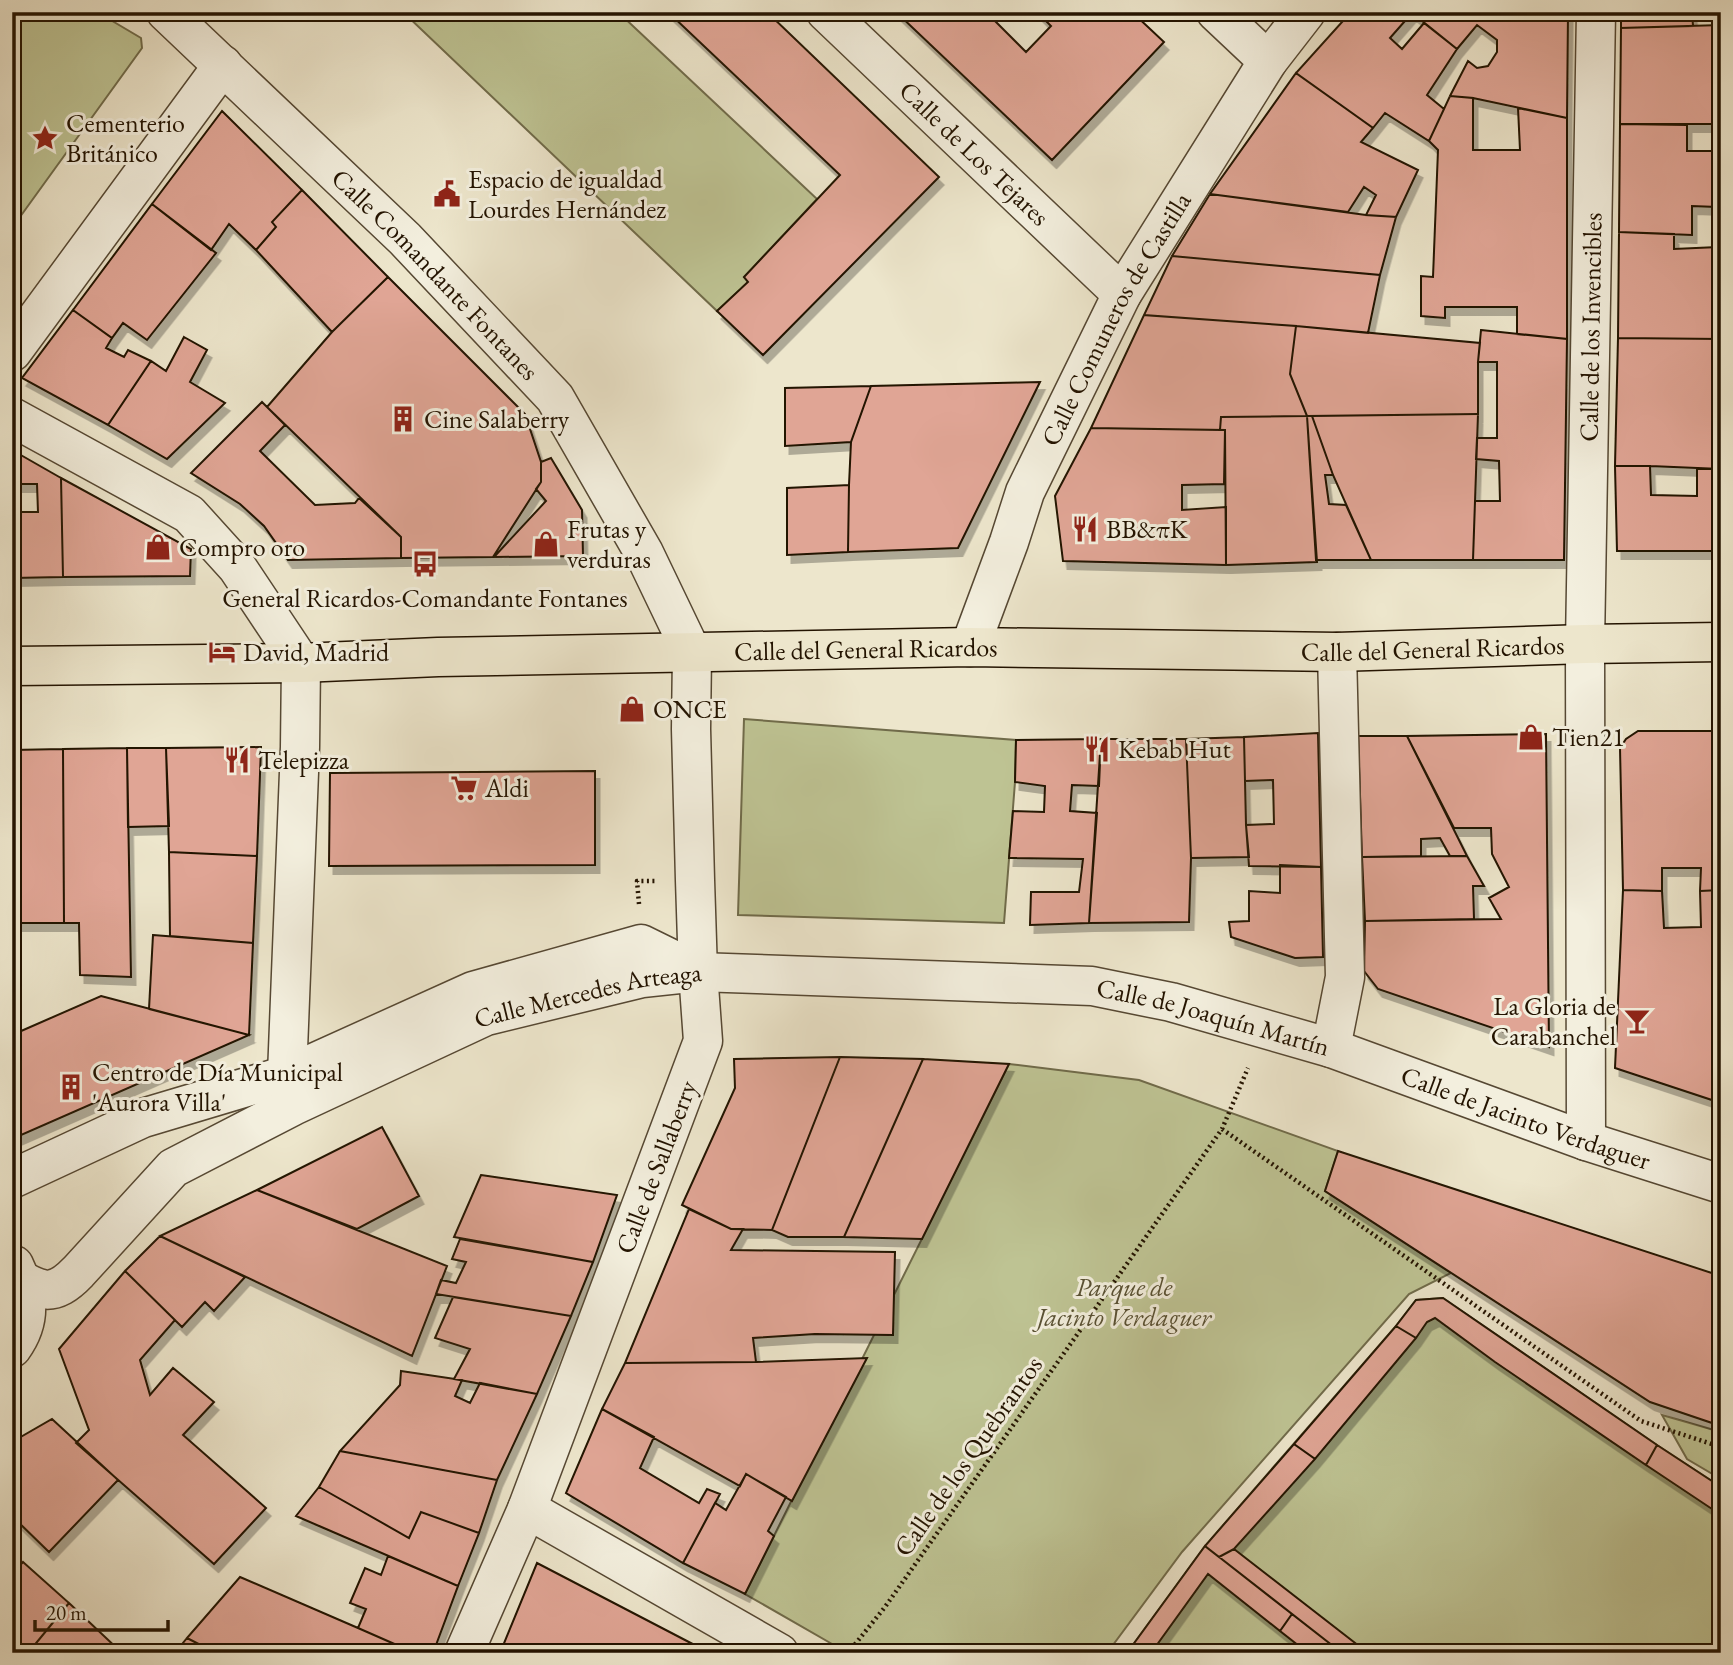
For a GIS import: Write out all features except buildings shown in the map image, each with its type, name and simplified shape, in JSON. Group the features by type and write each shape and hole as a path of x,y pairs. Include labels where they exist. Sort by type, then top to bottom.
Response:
{"main road":[{"name":"Calle del General Ricardos","path":"12,666 301,663 451,656 970,647 1337,652 1721,642"}],"street":[{"name":"Calle Comandante Fontanes","path":"166,12 405,239 555,398 644,553 692,653"},
{"name":"Calle de Los Tejares","path":"826,12 1122,294"},
{"path":"1216,12 1268,61"},
{"name":"Calle Comuneros de Castilla","path":"970,647 1025,492 1122,294 1268,61 1306,12"},
{"name":"Calle de los Invencibles","path":"1586,1141 1585,644 1596,12"},
{"path":"12,352 223,65"},
{"path":"12,417 189,514 237,567 301,663 287,1075"},
{"name":"Calle de Joaquín Martín","path":"698,972 1092,986 1171,1002 1331,1048 1345,978 1337,652"},
{"name":"Calle de Sallaberry","path":"464,1653 527,1508 703,1041 698,972 691,743 692,653"},
{"name":"Calle Mercedes Arteaga","path":"12,1179 143,1118 287,1075 473,990 641,944 698,972"},
{"name":"Calle Mercedes Arteaga","path":"15,1272 34,1288 58,1289 67,1283 173,1168 293,1106 486,1016 642,978 698,972"},
{"name":"Calle de Jacinto Verdaguer","path":"1331,1048 1586,1141 1721,1184"},
{"path":"12,1208 24,1195 117,1149 143,1118"},
{"path":"12,1348 20,1336 26,1318 27,1301 15,1272"},
{"path":"527,1508 779,1653"}],"path":[{"name":"Calle de los Quebrantos","path":"848,1653 885,1608 1223,1129 1266,1028"},
{"path":"1223,1129 1641,1421 1721,1447"}],"green space":[{"name":"Cementerio Británico","path":"12,12 97,12 141,38 142,48 12,228"},
{"path":"403,12 618,12 817,199 744,277 748,282 717,311"},
{"path":"744,719 1016,740 1004,923 738,915"},
{"name":"Parque de Jacinto Verdaguer","path":"1009,1064 1139,1080 1338,1151 1325,1191 1451,1273 1409,1294 1182,1552 1107,1653 831,1653 832,1644 745,1594"},
{"path":"1443,1298 1721,1487 1721,1653 1127,1653 1205,1546 1416,1300"},
{"path":"1662,1415 1721,1432 1721,1479 1687,1459"}],"place":[{"name":"Cementerio Británico","path":"45,138"},
{"name":"Espacio de igualdad Lourdes Hernández","path":"447,194"},
{"name":"Cine Salaberry","path":"403,419"},
{"name":"BB&πK","path":"1085,529"},
{"name":"Frutas y verduras","path":"546,544"},
{"name":"Compro oro","path":"158,547"},
{"name":"General Ricardos-Comandante Fontanes","path":"425,564"},
{"name":"David, Madrid","path":"222,652"},
{"name":"ONCE","path":"632,709"},
{"name":"Tien21","path":"1531,737"},
{"name":"Kebab Hut","path":"1097,749"},
{"name":"Telepizza","path":"237,760"},
{"name":"Aldi","path":"464,788"},
{"name":"La Gloria de Carabanchel","path":"1637,1021"},
{"name":"Centro de Día Municipal 'Aurora Villa'","path":"71,1087"}]}
